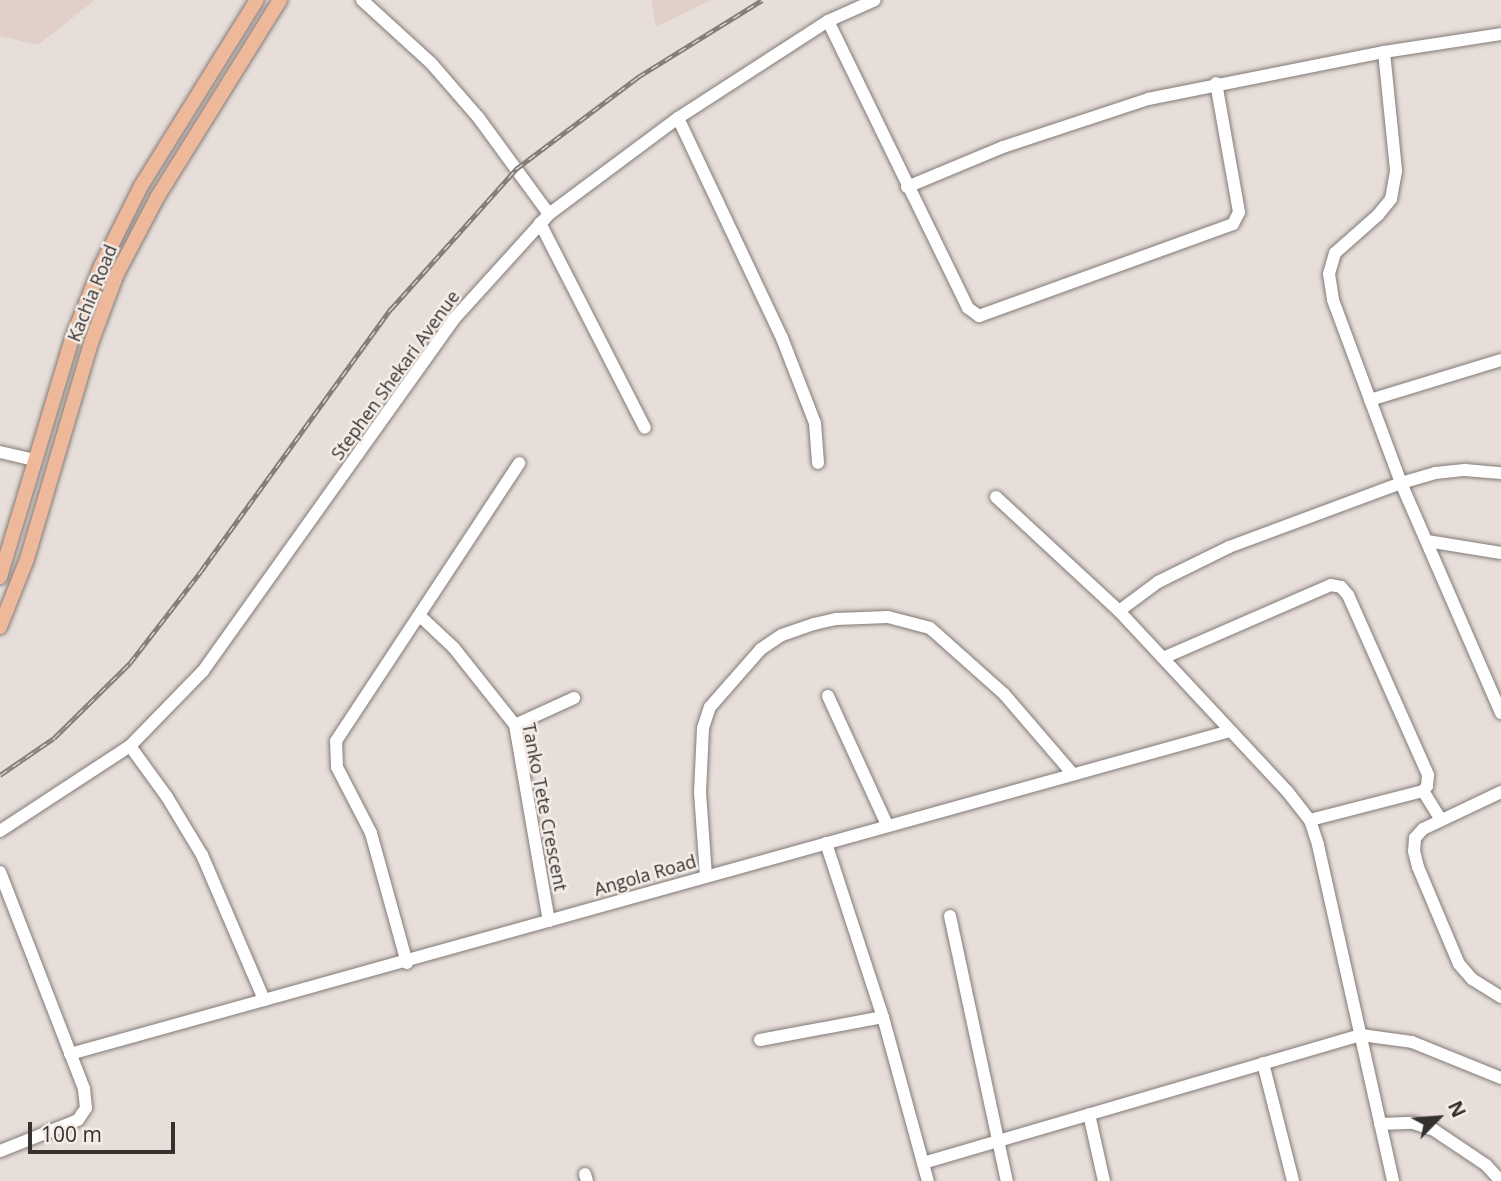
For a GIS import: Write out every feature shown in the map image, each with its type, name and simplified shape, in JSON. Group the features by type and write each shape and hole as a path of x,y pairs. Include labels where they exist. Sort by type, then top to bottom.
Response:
{"main road":[{"name":"Kachia Road","path":"0,577 72,338 115,234 141,186 257,0"},
{"name":"Kachia Road","path":"0,627 27,559 91,343 117,274 158,196 280,0"}],"street":[{"path":"362,0 431,63 478,117 545,219 645,428"},
{"name":"Stephen Shekari Avenue","path":"0,831 130,746 203,671 453,320 545,219 678,118 828,21 875,0"},
{"path":"828,21 906,187 968,308 979,316 1227,226 1237,219 1239,212 1216,83"},
{"path":"906,187 1003,147 1148,99 1216,83 1384,52 1501,34"},
{"path":"1384,52 1396,171 1391,199 1378,215 1335,253 1329,274 1333,300 1401,483 1501,713"},
{"path":"678,118 782,338 815,423 818,463"},
{"path":"1370,400 1501,360"},
{"path":"0,452 36,460"},
{"path":"407,962 371,833 337,767 335,741 519,463"},
{"path":"1119,611 1158,582 1229,547 1401,483 1435,473 1465,470 1501,473"},
{"path":"996,496 1119,611 1287,791 1310,820 1393,1181"},
{"path":"1427,541 1501,553"},
{"path":"1163,658 1331,585 1341,587 1348,595 1428,775 1427,786 1423,791 1310,820"},
{"name":"Tanko Tete Crescent","path":"420,616 454,648 514,725 550,921"},
{"path":"706,876 700,792 703,728 709,707 761,649 782,635 814,624 836,619 888,617 930,628 1004,694 1072,773"},
{"path":"828,696 887,825"},
{"path":"514,725 574,698"},
{"name":"Angola Road","path":"70,1054 1230,731"},
{"path":"130,746 167,797 202,855 264,1000"},
{"path":"1423,791 1441,820"},
{"path":"1501,792 1423,829 1415,838 1414,851 1418,867 1459,964 1472,979 1501,997"},
{"path":"826,843 883,1017 928,1181"},
{"path":"0,872 84,1089 86,1108 78,1120 0,1152"},
{"path":"950,916 1007,1181"},
{"path":"760,1040 883,1017"},
{"path":"923,1163 1361,1035 1412,1042 1501,1078"},
{"path":"1263,1063 1293,1181"},
{"path":"1089,1114 1104,1181"},
{"path":"1381,1124 1413,1123 1434,1130 1486,1165 1501,1181"}],"shaded area":[{"path":"0,0 95,0 38,45 0,36"},
{"path":"651,0 711,0 656,27"}],"railway":[{"path":"0,775 54,738 130,663 201,571 391,309 516,169 638,77 762,0"}]}
